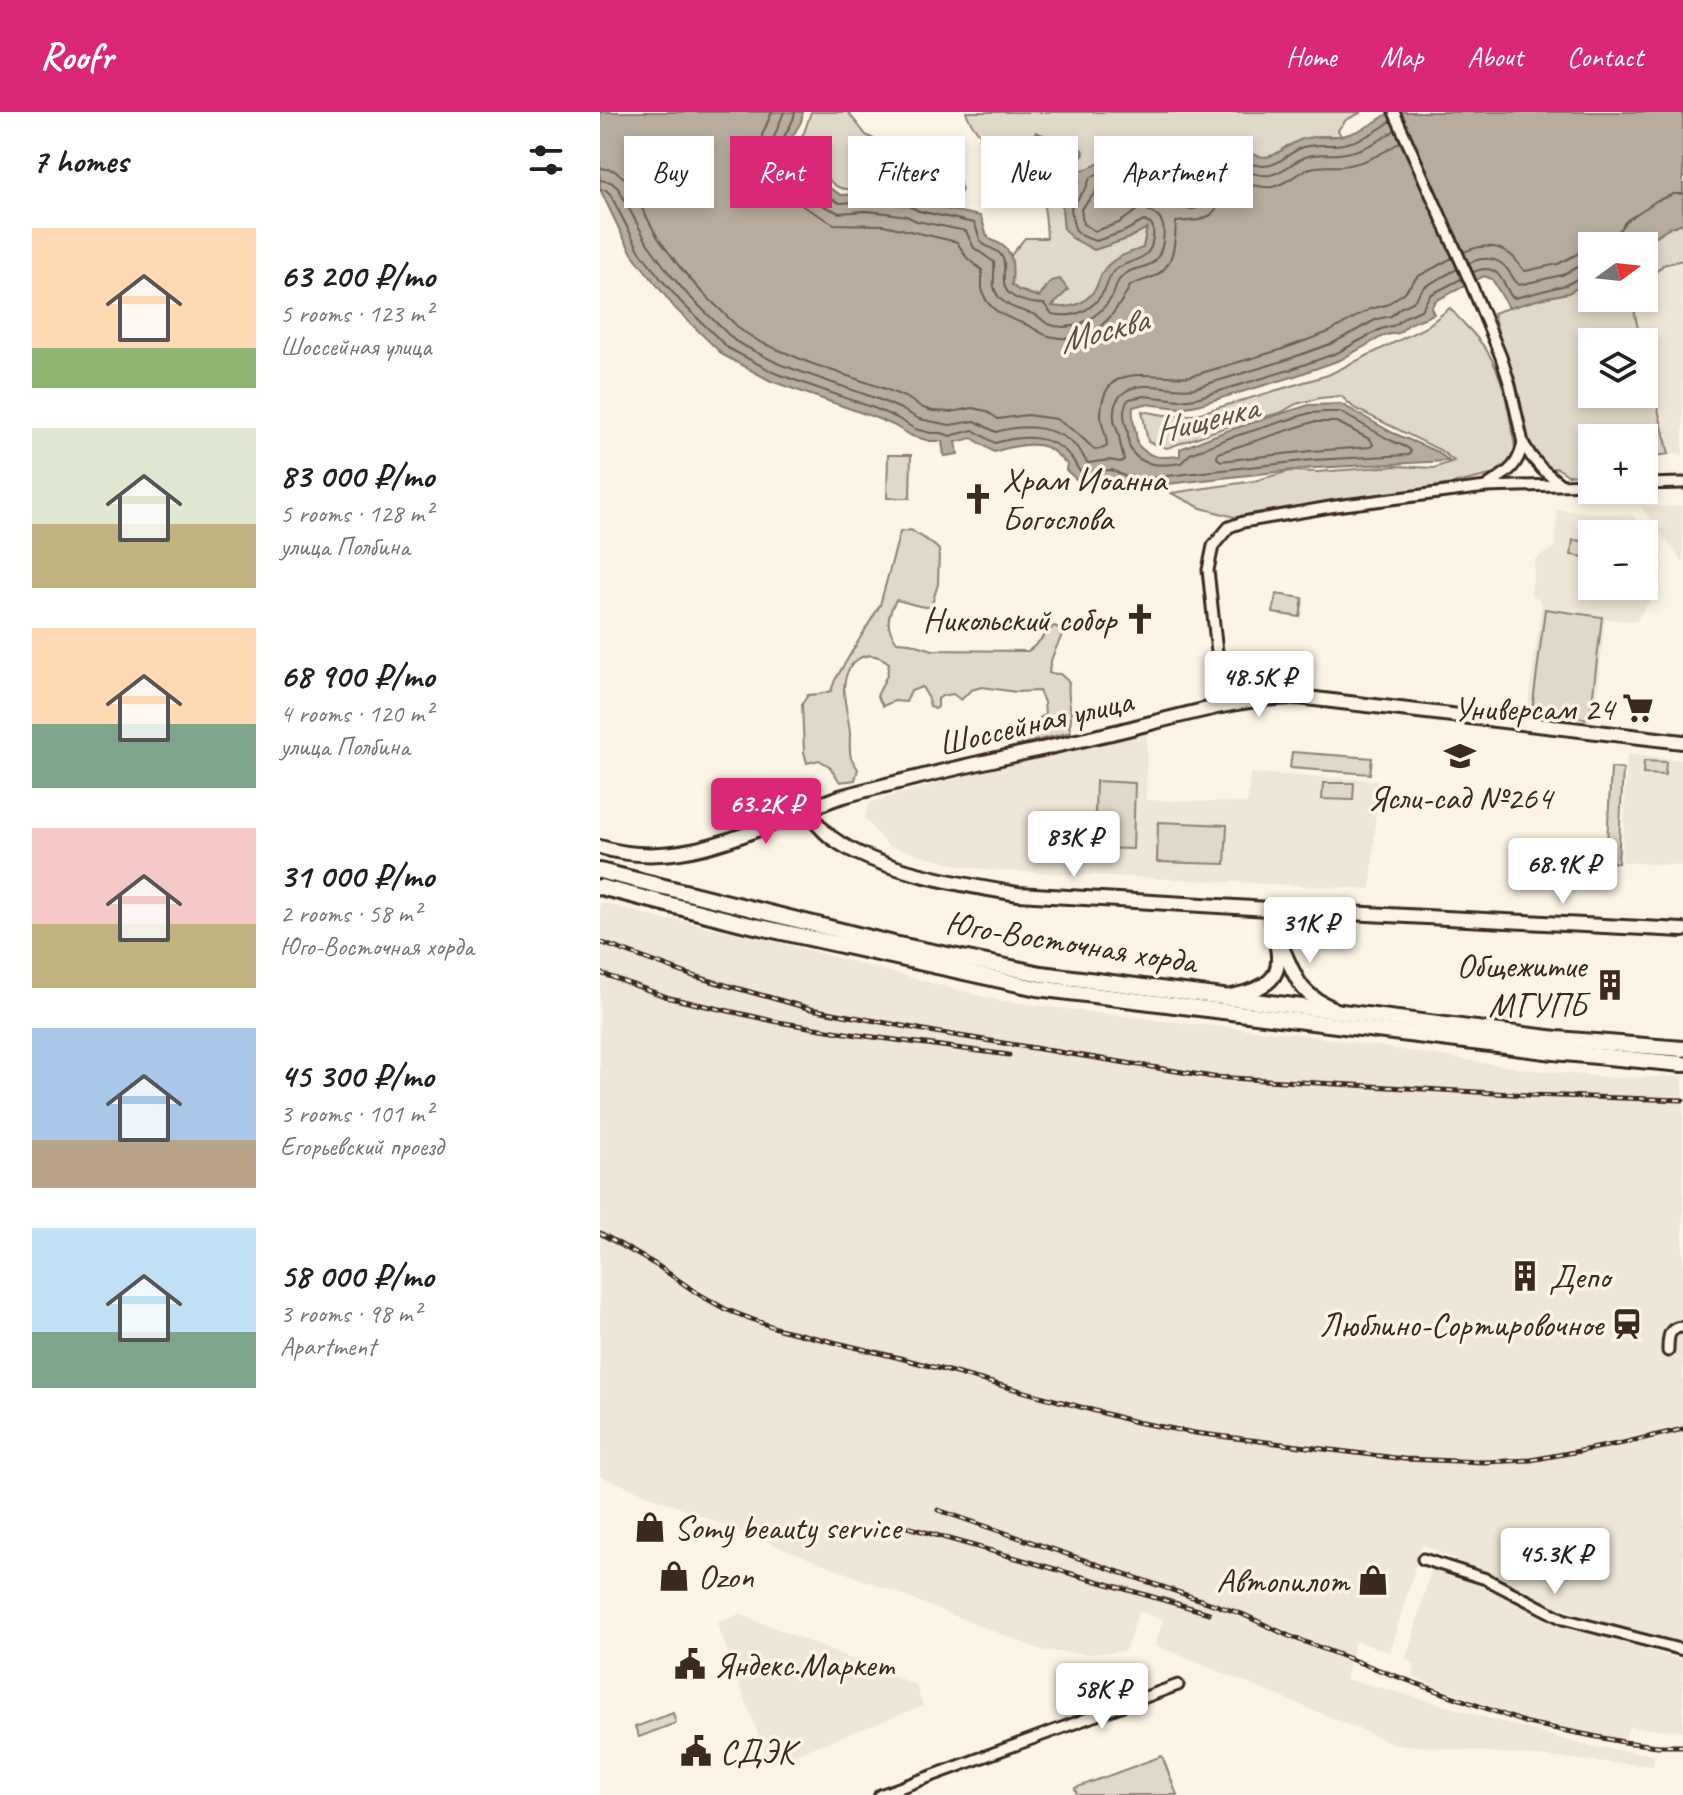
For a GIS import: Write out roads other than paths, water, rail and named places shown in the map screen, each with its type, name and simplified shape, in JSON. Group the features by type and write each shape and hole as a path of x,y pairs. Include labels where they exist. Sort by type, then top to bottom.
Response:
{"main road":[{"name":"Шоссейная улица","path":"600,847 632,854 680,853 712,847 840,797 1223,707 1279,697 1683,742"},
{"path":"806,811 829,836 856,853 886,864 980,888 1018,894 1683,930"},
{"name":"Юго-Восточная хорда","path":"600,871 894,944 1041,974 1557,1039 1683,1049"},
{"name":"Юго-Восточная хорда","path":"600,887 746,924 1037,988 1554,1052 1683,1064"},
{"path":"1228,996 1261,987 1275,975 1279,958 1269,909"},
{"path":"1273,928 1301,988 1318,1002 1341,1011"}],"street":[{"path":"1394,112 1501,357 1523,443 1542,469 1560,484"},
{"path":"1486,487 1515,465 1523,443"},
{"path":"1658,484 1683,483"},
{"path":"1223,707 1208,570 1213,546 1223,532 1234,524 1336,506 1486,487 1578,484"},
{"path":"1668,1351 1671,1330 1683,1327"},
{"path":"1423,1559 1486,1579 1563,1619 1683,1650"},
{"path":"880,1795 1178,1685"}],"water":[{"name":"Москва","path":"600,112 803,112 793,136 730,136 730,208 832,208 832,189 841,195 848,195 848,208 941,208 980,216 988,237 1008,250 1012,285 1039,297 1051,281 1060,279 1068,290 1052,306 1059,307 1072,306 1087,298 1112,262 1143,248 1147,228 1127,239 1094,250 1072,238 1064,229 1062,208 1078,208 1078,148 1084,154 1079,161 1080,170 1094,166 1094,208 1253,208 1253,155 1270,156 1294,142 1312,137 1354,133 1390,112 1683,112 1683,223 1658,235 1658,232 1578,232 1578,288 1568,293 1509,308 1492,279 1484,276 1435,301 1431,308 1434,314 1409,324 1399,333 1385,335 1340,360 1197,405 1180,408 1145,404 1133,407 1137,444 1156,456 1180,456 1180,449 1309,405 1341,404 1393,433 1438,452 1449,461 1313,468 1140,487 1126,486 1110,478 1078,481 1066,470 1067,464 1049,448 1040,445 1020,445 994,452 972,438 956,442 958,454 944,456 942,441 912,436 871,416 771,381 723,355 675,308 633,255 600,189"}],"railway":[{"path":"600,942 690,975 811,1009 1213,1077 1529,1095 1683,1100"},
{"path":"600,973 670,998 778,1022 1009,1055"},
{"path":"600,1233 725,1309 779,1329 900,1358 1136,1422 1195,1433 1404,1459 1484,1462 1531,1460 1683,1429"},
{"path":"938,1510 1242,1614 1289,1636 1527,1723 1623,1742 1683,1746"},
{"path":"897,1524 1209,1613"}],"place":[{"name":"Храм Иоанна Богослова","path":"978,499"},
{"name":"Никольский собор","path":"1140,619"},
{"name":"Универсам 24","path":"1638,708"},
{"name":"Ясли-сад №264","path":"1460,756"},
{"name":"Общежитие МГУПБ","path":"1610,985"},
{"name":"Депо","path":"1525,1276"},
{"name":"Люблино-Сортировочное","path":"1627,1324"},
{"name":"Somy beauty service","path":"650,1527"},
{"name":"Ozon","path":"674,1576"},
{"name":"Автопилот","path":"1373,1580"},
{"name":"Яндекс.Маркет","path":"690,1664"},
{"name":"СДЭК","path":"696,1751"}],"water label":[{"name":"Нищенка","path":"1205,419"}]}
